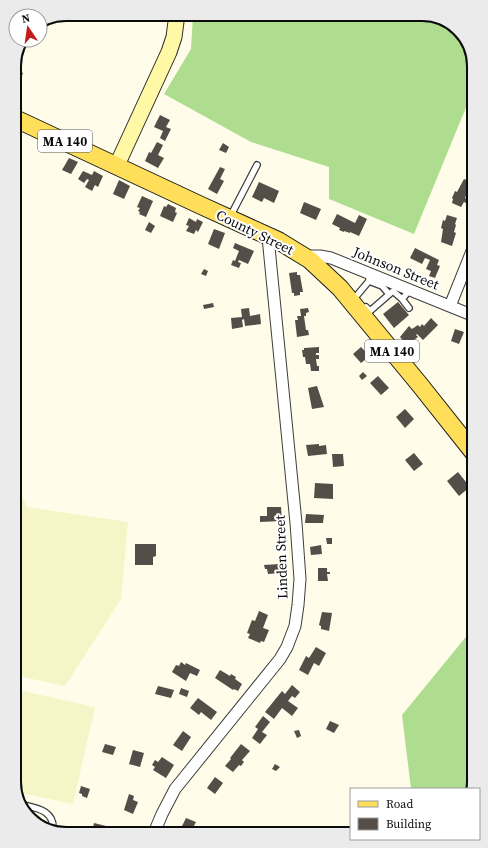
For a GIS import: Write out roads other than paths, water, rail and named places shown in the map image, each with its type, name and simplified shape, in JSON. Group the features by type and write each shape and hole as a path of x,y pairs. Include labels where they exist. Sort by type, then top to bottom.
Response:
{"main road":[{"name":"County Street","path":"21,121 279,241 304,256 354,299 467,444"}],"street":[{"path":"117,166 169,52 174,37 176,21"},
{"name":"Linden Street","path":"157,827 175,789 280,659 290,640 297,615 300,579 296,524 268,237"},
{"name":"Johnson Street","path":"304,256 331,258 369,278 410,290 467,313"},
{"path":"450,306 467,264"}],"lane":[{"path":"229,219 257,165"},
{"path":"389,294 382,286 369,278 354,299 370,311 393,291 410,308"},
{"path":"402,299 410,290"},
{"path":"29,806 40,809 49,814 53,825"}]}
